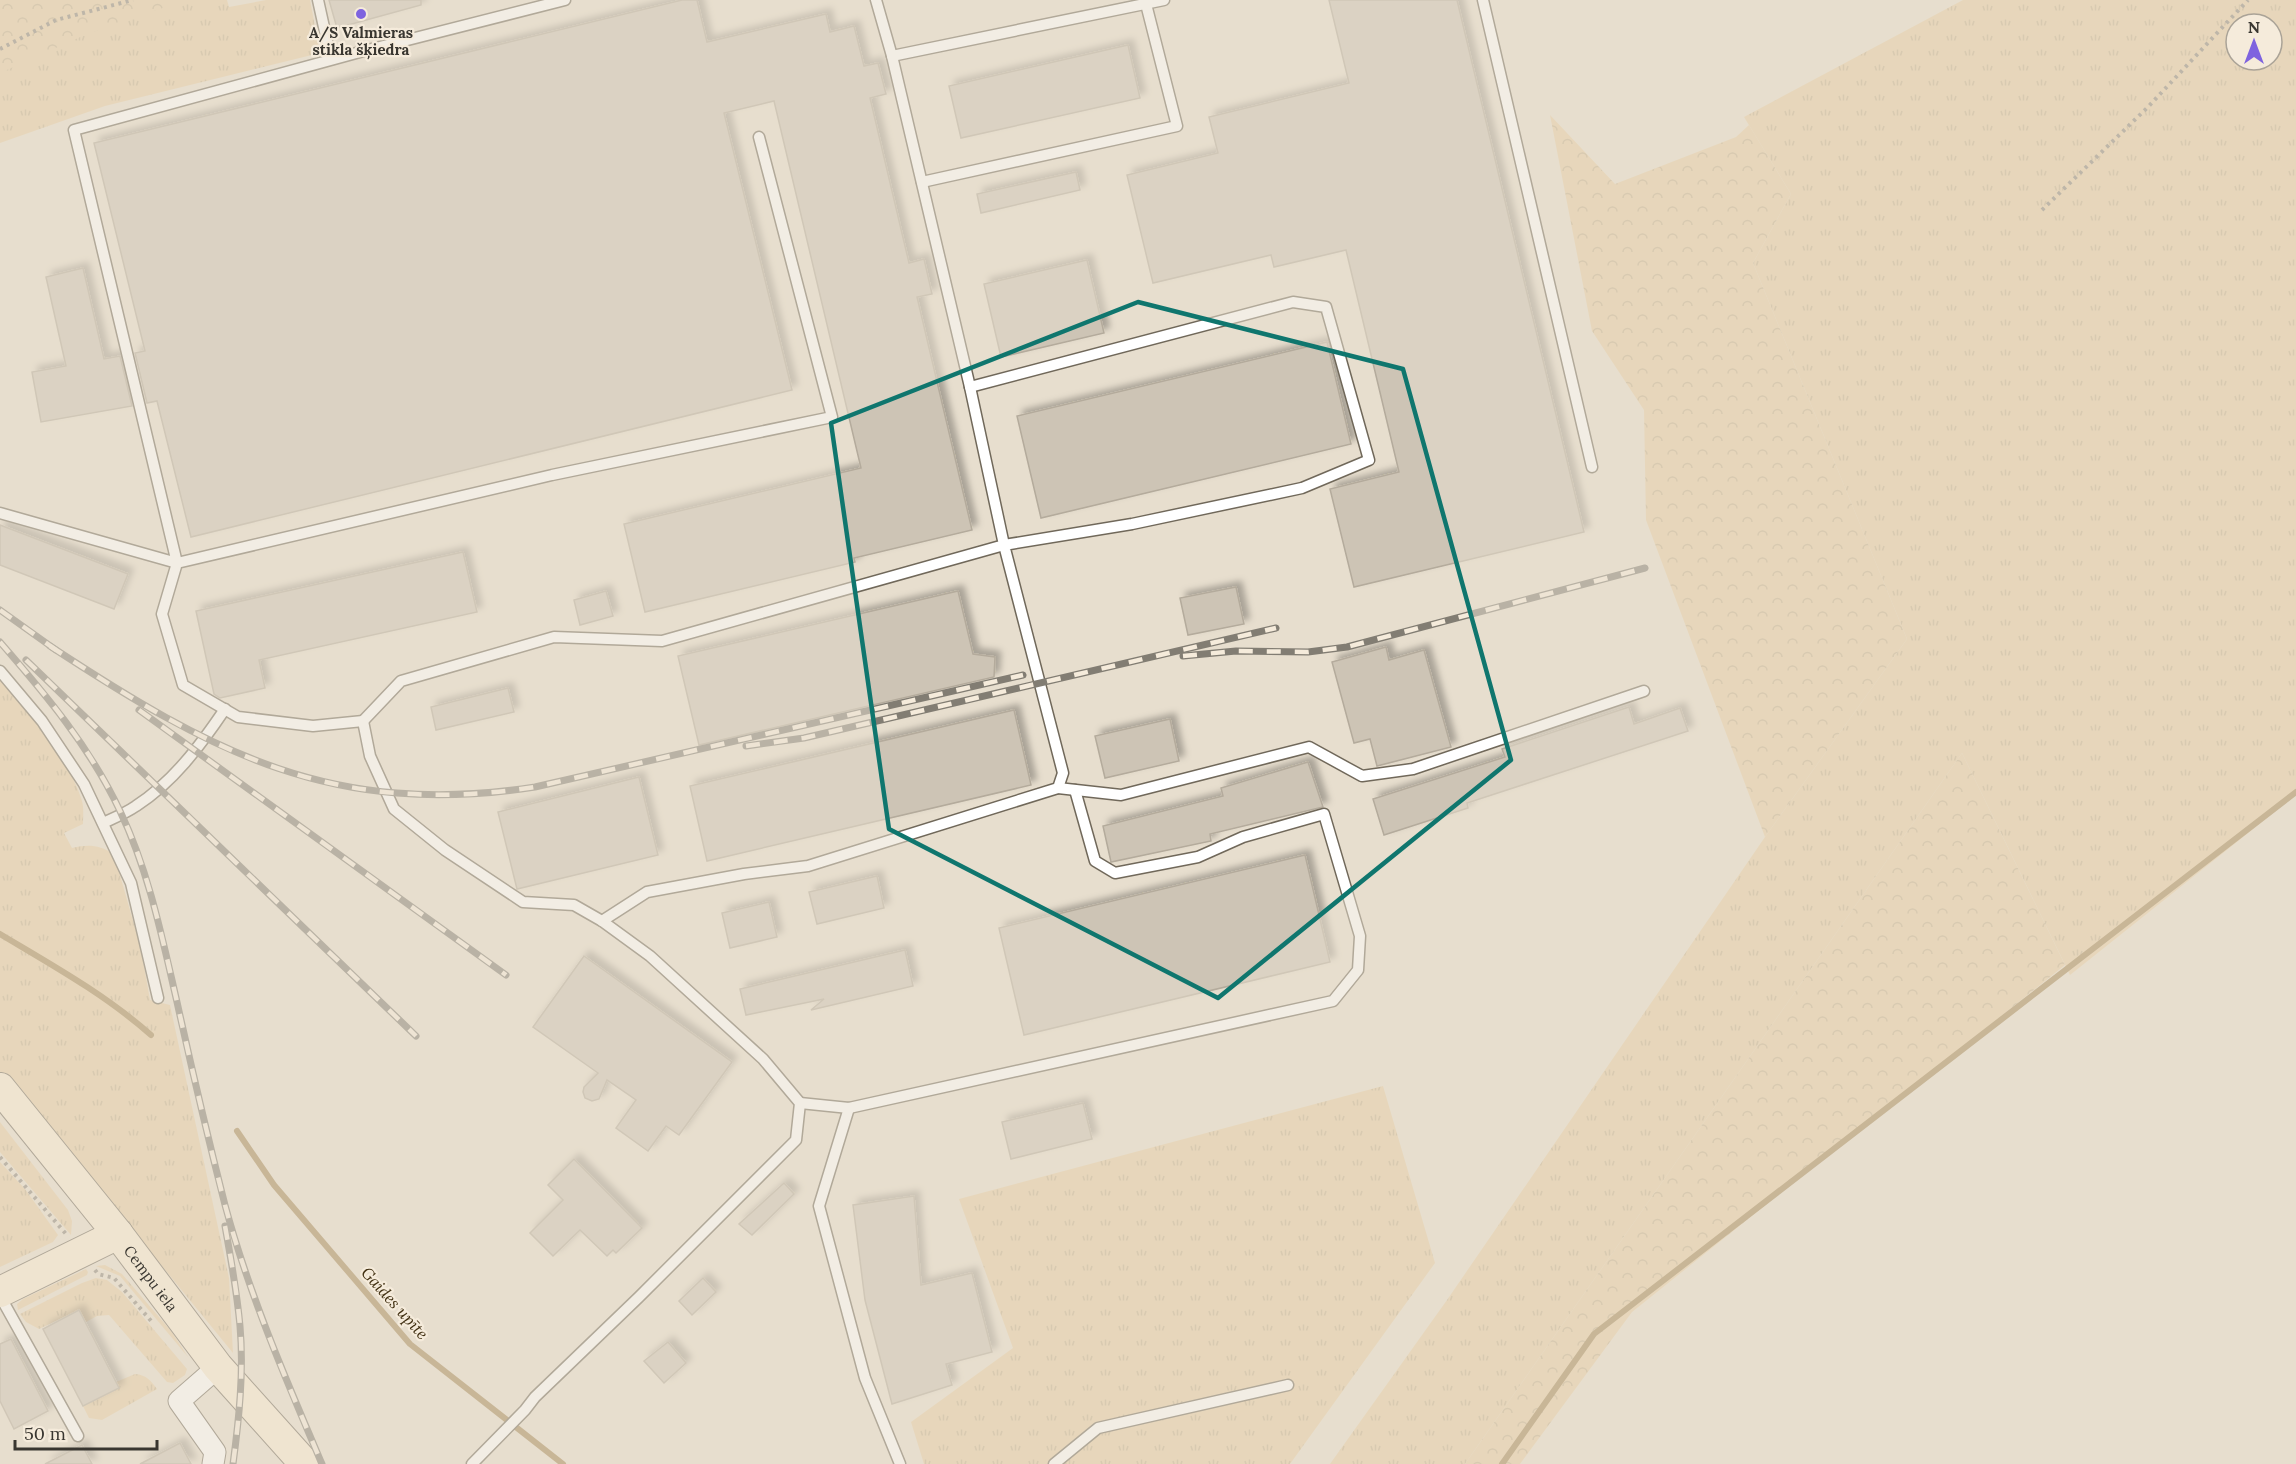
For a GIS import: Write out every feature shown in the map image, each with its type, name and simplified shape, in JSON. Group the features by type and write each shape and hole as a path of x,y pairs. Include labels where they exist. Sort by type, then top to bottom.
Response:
{"main road":[{"name":"Cempu iela","path":"0,1088 117,1234 218,1367 298,1462"},
{"path":"0,1292 117,1234"}],"street":[{"path":"213,1464 215,1452 179,1401 218,1367"}],"lane":[{"path":"318,0 331,60"},
{"path":"565,0 331,60 74,130 177,563 162,614 183,685 238,717 313,726 363,721 401,681 554,637 662,641 1004,545 1132,524 1302,488 1369,460 1326,307 1293,302 970,387"},
{"path":"876,0 922,182 1004,545 1064,773 1058,788"},
{"path":"892,56 1164,0"},
{"path":"1483,0 1592,466"},
{"path":"922,182 1177,126 1146,4"},
{"path":"0,513 177,563 552,475 831,417 759,137"},
{"path":"0,671 42,720 84,784 103,823 131,883 158,998"},
{"path":"602,921 647,892 744,874 808,866 1058,788 1121,795 1309,747 1362,776 1413,769 1644,691"},
{"path":"103,823 136,807 167,781 200,745 225,709"},
{"path":"363,721 370,756 394,809 445,850 523,902 574,905 602,921 650,956 762,1059 800,1103 849,1108 1333,1001 1358,970 1360,936 1324,814 1243,837 1198,857 1115,873 1095,861 1075,790"},
{"path":"472,1464 535,1397 796,1140 800,1103"},
{"path":"849,1108 819,1206 865,1378 900,1464"},
{"path":"0,1296 78,1436"},
{"path":"1054,1464 1098,1428 1288,1385"}],"path":[{"path":"0,49 56,20 133,0"},
{"path":"2042,210 2148,107 2248,0"},
{"path":"0,1157 68,1236"},
{"path":"98,1274 114,1278 158,1330"}],"highlighted area":[{"path":"1138,302 1403,369 1511,760 1218,998 889,829 831,423"}],"green space":[{"path":"0,0 186,0 87,34 0,73"},
{"path":"157,0 227,0 229,7 266,0 310,0 320,53 105,106 0,143 0,56"},
{"path":"1963,0 2296,0 2296,795 2070,975 1962,753 1465,1464 1330,1464 1447,1300 1765,837 1907,639 1753,263 1791,194 1744,117"},
{"path":"1550,115 1615,184 1736,137 1749,125 1791,194 1753,263 1907,639 1765,837 1646,520 1644,410 1592,331"},
{"path":"0,679 47,737 76,786 83,804 83,824 64,833 72,848 94,846 114,854 141,949 150,1000 170,1005 229,1278 233,1353 130,1227 0,1076"},
{"path":"1962,753 2065,965 1632,1312 1520,1464 1465,1464"},
{"path":"1383,1086 1435,1263 1290,1464 924,1464 911,1422 1013,1348 959,1199"},
{"path":"0,1122 68,1210 72,1221 71,1235 0,1152"},
{"path":"0,1162 25,1189 58,1235 53,1242 0,1267"},
{"path":"105,1265 122,1274 172,1332 188,1357 120,1276 96,1266"},
{"path":"86,1269 87,1275 18,1310 17,1304 23,1299"},
{"path":"96,1278 107,1280 122,1292 187,1369 185,1375 173,1383 167,1382 109,1315 97,1316 86,1322 79,1310 39,1329 26,1322 20,1314"},
{"path":"135,1374 146,1377 157,1389 102,1420 89,1418 83,1406 119,1388 116,1382"}],"building":[{"name":"A/S Valmieras stikla šķiedra","path":"329,0 421,0 421,5 337,28"},
{"path":"682,0 697,0 707,42 826,14 830,32 854,26 864,66 878,63 886,94 870,98 909,263 924,259 932,294 917,297 972,530 854,558 855,562 645,612 624,524 861,468 774,101 724,113 792,390 191,537 157,401 147,403 135,353 145,351 94,143"},
{"path":"1329,0 1457,0 1584,532 1354,587 1330,489 1399,472 1346,250 1274,267 1271,255 1153,283 1127,175 1218,153 1209,117 1349,83"},
{"path":"1128,45 1140,98 961,138 949,86"},
{"path":"1076,172 1080,190 981,213 977,194"},
{"path":"1087,260 1104,333 1001,357 984,284"},
{"path":"83,268 104,359 120,356 132,406 41,422 32,372 66,366 46,277"},
{"path":"1327,342 1351,444 1041,518 1017,416"},
{"path":"0,525 128,574 114,609 0,565"},
{"path":"463,552 477,612 259,660 265,688 220,698 214,694 196,611"},
{"path":"1236,587 1244,624 1188,635 1180,598"},
{"path":"606,591 613,616 580,625 574,600"},
{"path":"958,591 973,654 995,657 994,677 699,745 678,656"},
{"path":"1386,647 1389,660 1424,650 1451,747 1377,766 1370,739 1354,743 1332,662"},
{"path":"508,688 514,712 436,730 431,707"},
{"path":"1629,707 1634,724 1680,708 1688,731 1467,803 1468,808 1384,835 1373,799 1505,757 1502,749"},
{"path":"1014,710 1031,785 707,861 690,786"},
{"path":"1170,719 1179,761 1105,778 1095,736"},
{"path":"1308,762 1323,807 1210,834 1211,841 1111,862 1103,826 1223,796 1221,788"},
{"path":"639,777 658,855 517,889 498,812"},
{"path":"1305,855 1330,962 1024,1035 999,928"},
{"path":"877,876 884,908 817,924 809,892"},
{"path":"769,902 777,937 730,948 722,913"},
{"path":"905,950 913,986 811,1010 824,999 746,1015 740,989"},
{"path":"584,956 732,1062 679,1135 666,1126 648,1151 616,1128 636,1100 607,1080 599,1099 592,1101 585,1098 584,1087 598,1073 533,1027"},
{"path":"1083,1103 1092,1139 1011,1159 1002,1122"},
{"path":"574,1159 642,1228 616,1253 613,1250 607,1256 580,1230 553,1256 530,1233 563,1200 548,1185"},
{"path":"784,1183 794,1194 752,1235 739,1224"},
{"path":"914,1196 921,1285 972,1273 992,1352 946,1364 952,1385 892,1404 865,1300 853,1205"},
{"path":"703,1278 716,1292 692,1315 679,1301"},
{"path":"79,1310 119,1388 83,1406 43,1329"},
{"path":"11,1339 48,1411 14,1429 0,1401 0,1344"},
{"path":"668,1342 686,1363 664,1383 644,1361"},
{"path":"180,1443 191,1464 140,1464"},
{"path":"82,1445 92,1464 45,1464"}],"waterway":[{"path":"1502,1464 1594,1334 2296,792"},
{"name":"Gaides upīte","path":"0,934 97,994 151,1035"},
{"name":"Gaides upīte","path":"237,1131 274,1185 410,1344 563,1464"}],"railway":[{"path":"1183,656 1236,651 1308,652 1347,647 1645,568"},
{"path":"0,610 56,650"},
{"path":"746,746 804,738 1276,628"},
{"path":"0,642 81,743 108,788 130,834 147,881 160,929 206,1129 225,1205 245,1271 322,1464"},
{"path":"50,646 166,718 222,746 278,768 336,784 397,793 463,794 535,787 1023,675"},
{"path":"26,660 416,1036"},
{"path":"139,710 506,975"},
{"path":"225,1226 236,1288 241,1343 240,1395 233,1464"}],"place":[{"name":"A/S Valmieras stikla šķiedra","path":"361,14"}]}
